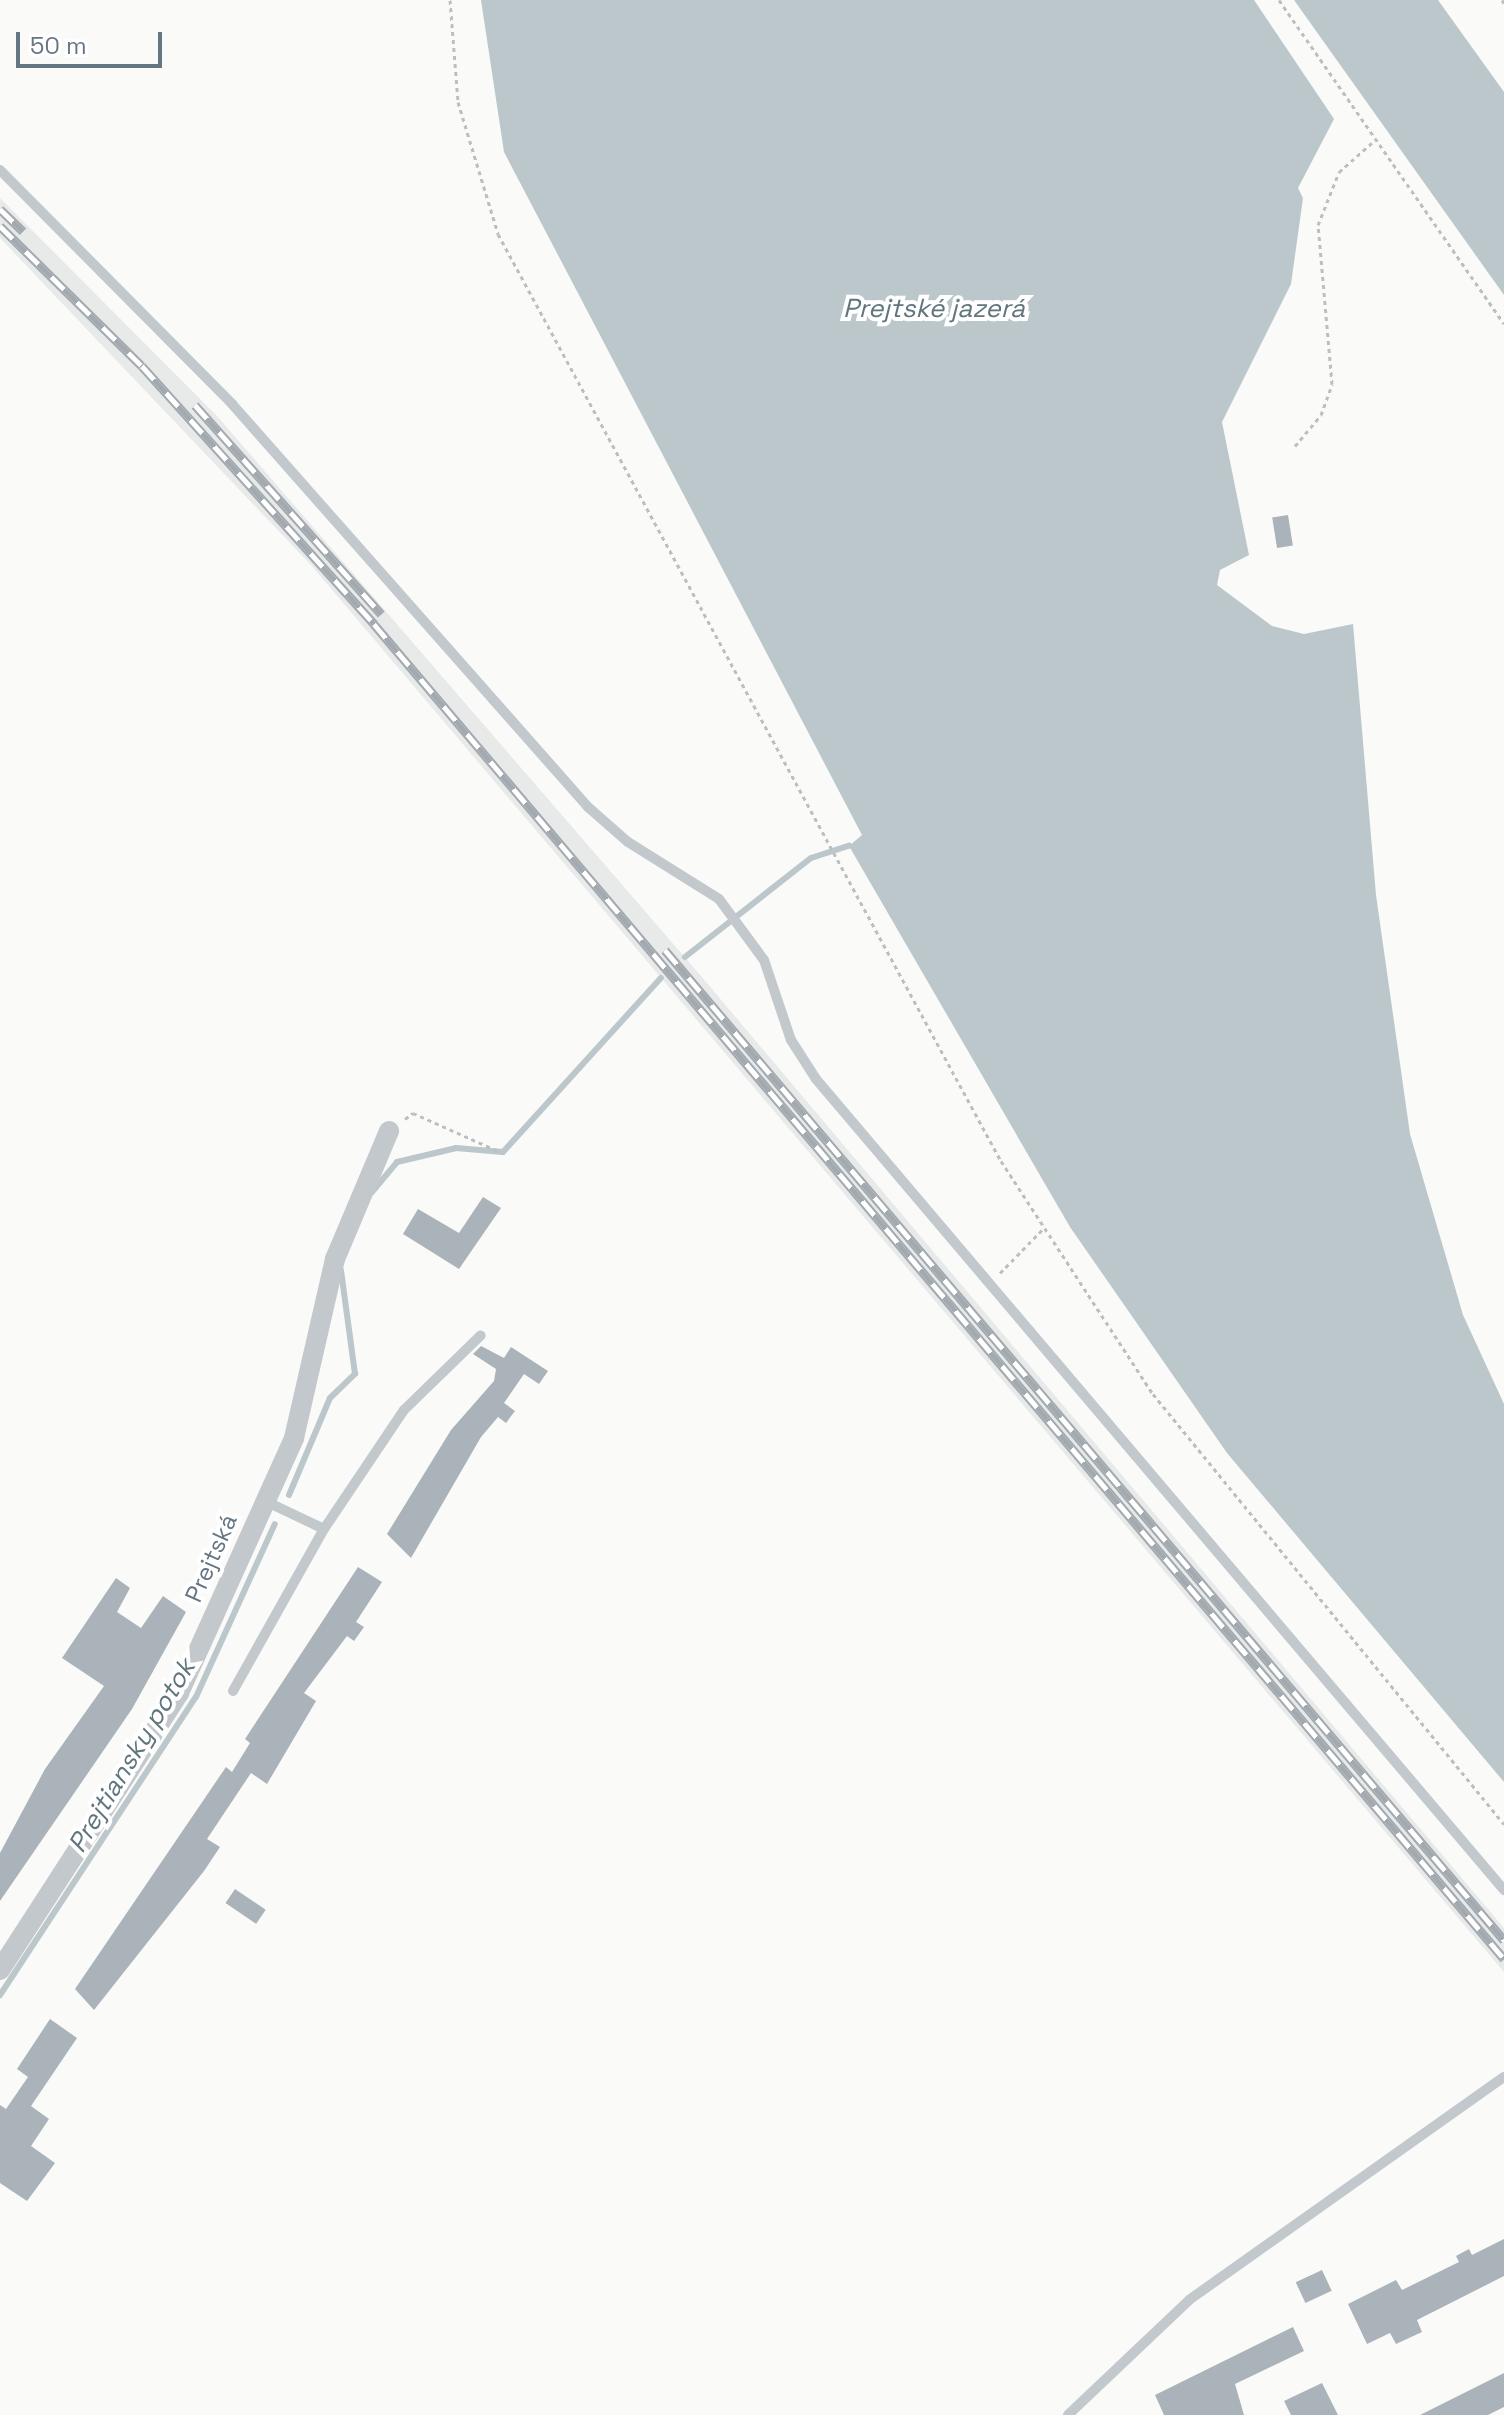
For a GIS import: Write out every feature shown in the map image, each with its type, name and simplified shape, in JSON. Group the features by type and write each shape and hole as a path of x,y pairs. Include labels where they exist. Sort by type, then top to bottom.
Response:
{"street":[{"name":"Prejtská","path":"0,1970 179,1693 294,1438 335,1259 389,1131"}],"lane":[{"path":"0,170 222,393 588,807 727,907 745,931 803,1061 1504,1890"},
{"path":"233,1691 324,1529 404,1410 481,1335"},
{"path":"265,1501 324,1529"},
{"path":"1068,2415 1189,2300 1504,2077"}],"path":[{"path":"450,0 458,102 498,234 1042,1230 1153,1394 1504,1824"},
{"path":"1279,0 1504,324"},
{"path":"1295,446 1321,415 1332,384 1318,225 1339,172 1375,140"},
{"path":"389,1131 413,1113 498,1151"},
{"path":"990,1283 1042,1230"}],"shaded area":[{"path":"0,198 217,416 701,976 1504,1928 1504,1972 311,565 0,238"}],"water":[{"name":"Prejtské jazerá","path":"481,0 1254,0 1334,119 1298,188 1303,198 1291,284 1222,422 1249,555 1220,570 1217,585 1272,626 1304,634 1353,624 1376,895 1410,1134 1463,1315 1504,1404 1504,1782 1227,1453 1070,1227 849,846 862,835 504,152"},
{"path":"1294,0 1438,0 1504,92 1504,295"}],"building":[{"path":"1288,515 1293,546 1277,548 1272,518"},
{"path":"483,1197 501,1208 459,1269 403,1234 418,1209 459,1233"},
{"path":"481,1346 504,1358 511,1347 548,1371 539,1384 524,1374 504,1403 515,1411 506,1423 498,1417 481,1437 411,1558 387,1534 451,1430 494,1381 496,1369 473,1354"},
{"path":"358,1567 382,1582 356,1622 364,1627 354,1641 347,1636 304,1693 316,1701 267,1784 251,1773 207,1839 220,1847 94,2010 75,1989 226,1767 232,1772 250,1743 245,1739"},
{"path":"116,1578 130,1588 117,1612 141,1628 163,1596 186,1612 132,1709 0,1901 0,1853 45,1769 104,1686 62,1658"},
{"path":"235,1889 266,1910 256,1924 225,1903"},
{"path":"50,2019 77,2038 31,2106 49,2119 31,2146 55,2163 27,2201 0,2183 0,2105 6,2109 28,2077 17,2069"},
{"path":"1504,2239 1504,2276 1417,2320 1422,2332 1396,2344 1390,2333 1367,2344 1348,2304 1396,2280 1402,2290 1459,2262 1456,2256 1469,2249 1472,2255"},
{"path":"1322,2270 1332,2291 1305,2303 1296,2282"},
{"path":"1293,2327 1304,2351 1235,2384 1244,2415 1164,2415 1155,2395"},
{"path":"1504,2373 1504,2407 1488,2415 1420,2415"},
{"path":"1322,2383 1338,2415 1291,2415 1284,2401"}],"waterway":[{"path":"685,957 811,858 849,846"},
{"name":"Prejtiansky potok","path":"372,1192 397,1162 456,1148 503,1152 661,978"},
{"name":"Prejtiansky potok","path":"289,1495 330,1398 355,1374 341,1270"},
{"name":"Prejtiansky potok","path":"0,1995 196,1697 275,1524"}],"railway":[{"path":"0,209 23,231"},
{"path":"0,226 142,366 374,624 1504,1959"},
{"path":"195,405 381,614"},
{"path":"665,950 1504,1940"}]}
